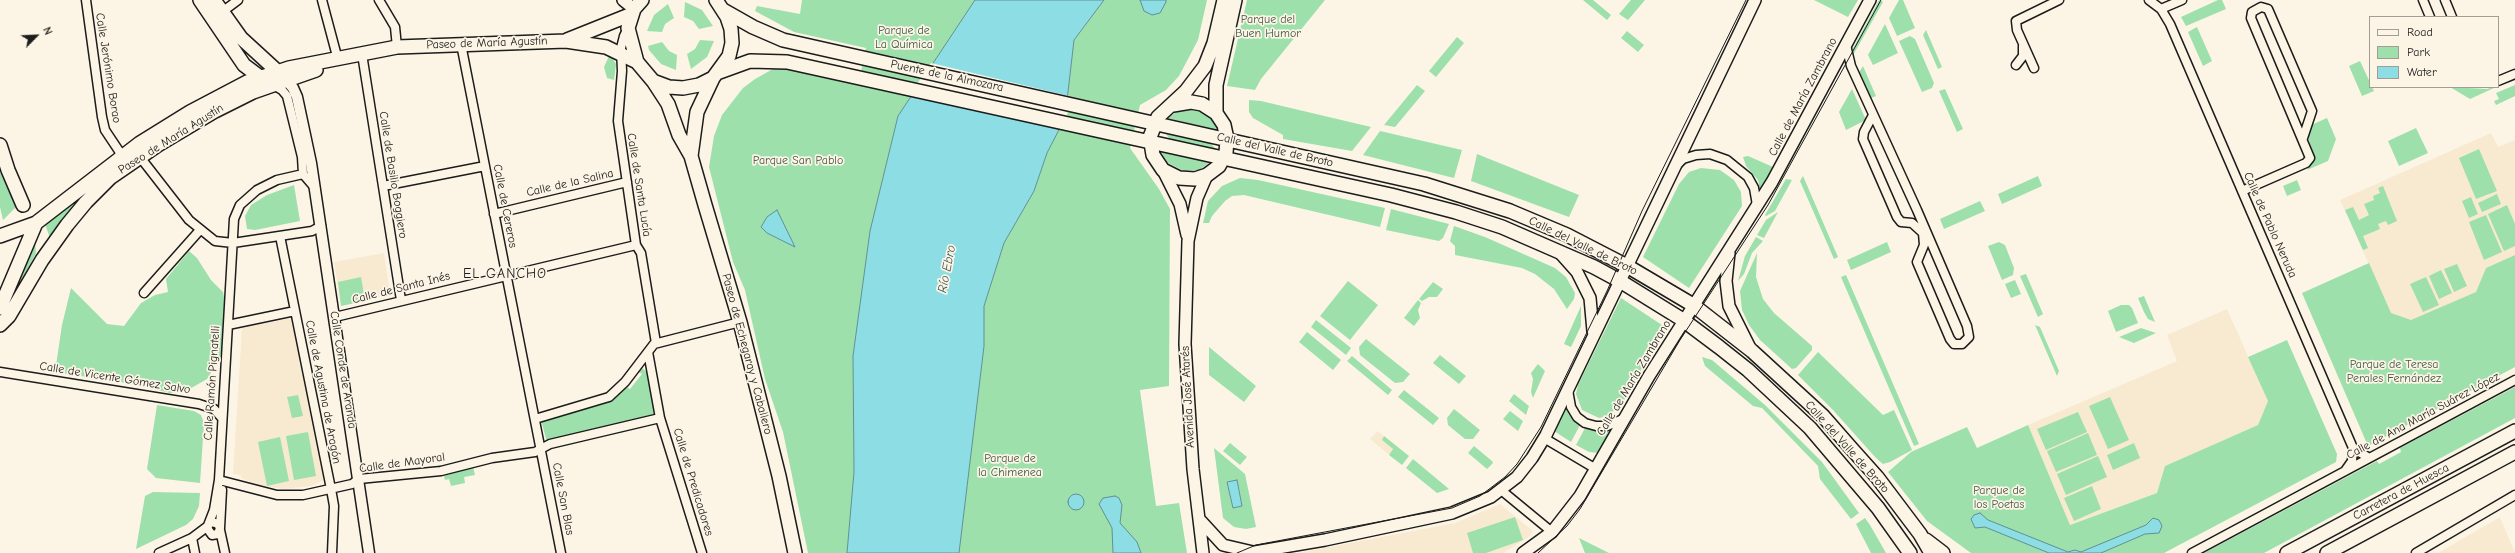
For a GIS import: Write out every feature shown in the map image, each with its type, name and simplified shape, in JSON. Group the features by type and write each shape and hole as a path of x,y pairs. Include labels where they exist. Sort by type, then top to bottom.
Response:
{"main road":[{"path":"200,0 244,65 258,77 272,84"},
{"path":"214,0 241,38 282,75"},
{"path":"623,0 636,8 628,28 637,62"},
{"path":"1150,141 1154,122 1173,105 1205,66 1214,44 1224,0"},
{"path":"1216,113 1216,85 1235,0"},
{"path":"1198,518 1223,545 1251,552 1325,540 1428,520 1465,510 1501,490 1525,467 1544,438 1755,0"},
{"name":"Calle de María Zambrano","path":"1523,553 1552,532 1571,510 1596,469 1623,419 1683,320 1781,166 1870,0"},
{"name":"Puente de la Almozara","path":"720,5 763,32 792,42 1129,116"},
{"name":"Paseo de Echegaray y Caballero","path":"690,156 697,112 715,76 729,56 732,43 731,30 720,5"},
{"name":"Paseo de María Agustín","path":"566,41 636,8"},
{"name":"Paseo de María Agustín","path":"0,308 36,224 140,143 190,112 230,90 258,77 282,75 397,46 566,41 602,46 621,53 637,62"},
{"name":"Puente de la Almozara","path":"653,81 669,87 683,88 700,85 715,76 750,61 787,62 1126,136"},
{"name":"Paseo de Echegaray y Caballero","path":"637,62 653,81 668,104 679,136 690,156 740,322 779,476 795,553"},
{"name":"Paseo de María Agustín","path":"0,325 9,316 42,260 78,212 103,184 140,157 215,111 272,84 282,75"},
{"path":"1173,105 1197,102 1216,113 1224,125 1228,139"},
{"name":"Calle del Valle de Broto","path":"1129,116 1468,196 1549,227 1627,266 1693,305 1752,351 1823,416 1877,477 1920,534 1931,553"},
{"name":"Calle del Valle de Broto","path":"1126,136 1224,157 1456,212 1502,227 1560,252 1620,281 1683,320 1748,370 1810,428 1864,490 1903,547 1910,553"},
{"name":"Avenida José Atarés","path":"1203,553 1198,518 1185,344 1188,241 1197,198 1207,175 1218,166 1224,157 1228,139"},
{"name":"Avenida José Atarés","path":"1150,141 1153,155 1164,170 1180,204 1188,241"},
{"path":"0,145 23,205"},
{"path":"1164,170 1179,178 1195,179 1207,175"},
{"path":"0,236 36,224"},
{"path":"1730,248 1726,275 1729,306 1752,351"},
{"path":"1560,252 1577,272 1590,298 1593,320 1592,336"},
{"name":"Carretera de Huesca","path":"2283,553 2515,430"},
{"name":"Carretera de Huesca","path":"2327,553 2515,452"},
{"name":"Calle del Valle de Broto","path":"1920,534 1944,553"}],"street":[{"name":"Calle Jerónimo Borao","path":"86,0 102,118 105,130 119,151 121,159"},
{"path":"222,12 238,0"},
{"path":"322,0 338,60"},
{"path":"379,0 395,27 397,46"},
{"path":"2034,68 2016,27 2016,21 2059,0"},
{"name":"Calle de Pablo Neruda","path":"2149,0 2161,9 2242,191 2353,448"},
{"path":"2161,9 2182,0"},
{"path":"2423,0 2430,16"},
{"path":"2445,0 2452,16"},
{"path":"2242,191 2308,161 2310,156 2251,18 2252,12 2261,7 2268,9 2312,111 2311,118 2303,138"},
{"name":"Calle de Santa Lucía","path":"628,28 623,39 621,53 618,121 636,245 641,253 656,343"},
{"name":"Calle de Cereros","path":"461,44 535,419"},
{"path":"2016,65 2023,56 2023,44"},
{"path":"1846,45 1851,66 1873,115 1884,135 1969,332 1967,341 1958,345 1950,339 1917,262 1925,242 1923,233 1917,226 1907,221 1899,220 1863,139 1873,115"},
{"name":"Calle de Basilio Boggiero","path":"362,54 401,300"},
{"path":"1837,60 1845,61 1851,66"},
{"path":"2499,81 2515,74"},
{"name":"Calle Conde de Aranda","path":"282,75 295,92 300,108 315,188 369,553"},
{"path":"272,84 284,91 288,99 302,157 303,174 315,188"},
{"path":"2292,114 2303,121 2311,118"},
{"path":"1866,130 1876,129 1884,135"},
{"path":"1674,168 1683,159 1696,155 1710,154 1727,160 1748,177 1754,188 1757,205"},
{"path":"140,157 185,216 215,241 233,243 316,230 321,226"},
{"path":"383,186 485,166"},
{"name":"Calle Ramón Pignatelli","path":"225,553 220,529 220,480 222,418 234,218 244,201 269,183 303,174"},
{"name":"Calle de la Salina","path":"494,214 627,182"},
{"path":"1907,221 1914,214 1914,204"},
{"path":"144,293 200,230"},
{"name":"Calle de Agustina de Aragón","path":"280,236 334,506 332,553"},
{"name":"Calle de Santa Inés","path":"335,317 636,245"},
{"path":"1920,254 1930,253 1937,259"},
{"path":"228,325 295,312"},
{"path":"535,419 609,397 625,382 656,343 740,322"},
{"name":"Calle de Predicadores","path":"648,352 649,366 660,418 702,553"},
{"path":"640,362 649,366"},
{"name":"Calle de Vicente Gómez Salvo","path":"0,372 200,404 214,409 222,418"},
{"name":"Calle de Ana María Suárez López","path":"2192,553 2515,380"},
{"path":"1570,383 1569,401 1574,413 1580,420 1590,425 1602,427 1612,425 1623,419"},
{"name":"Calle de Mayoral","path":"220,480 277,495 303,495 352,484 359,480 441,471 492,458 534,453 550,444 660,418"},
{"name":"Calle San Blas","path":"535,419 561,553"},
{"path":"1544,438 1596,469"},
{"path":"2353,448 2369,458"},
{"name":"Calle de Ana María Suárez López","path":"2343,473 2352,461 2353,448"},
{"name":"Calle Ramón Pignatelli","path":"208,525 220,480"},
{"path":"1501,490 1552,532"},
{"path":"2416,553 2515,495"},
{"path":"208,525 207,530 212,535 216,535 220,529"},
{"path":"159,553 192,538 208,525"},
{"path":"192,538 195,553"}],"shaded area":[{"path":"2491,133 2498,147 2515,140 2515,255 2486,268 2476,292 2411,321 2391,314 2340,200"},
{"path":"384,253 390,294 341,306 334,262"},
{"path":"2227,309 2268,401 2258,425 2165,466 2157,493 2070,525 2028,425 2177,361 2167,335"},
{"path":"292,318 324,480 312,486 284,489 258,485 241,478 241,475 233,474 242,327"},
{"path":"1377,431 1384,436 1382,440 1393,449 1389,455 1370,439"},
{"path":"1500,504 1533,531 1529,537 1503,553 1298,553 1455,523"},
{"path":"2500,517 2515,553 2438,553"}],"green space":[{"name":"Parque San Pablo","path":"802,0 975,0 898,116 870,231 853,356 854,472 847,553 808,553 783,432 765,379 745,290 733,262 709,167 714,136 722,115 743,88 773,69 786,69 858,85 866,48 794,32 755,11 757,6 800,14"},
{"name":"Parque de la Chimenea","path":"1104,0 1207,0 1198,40 1179,76 1166,90 1140,105 1130,148 1159,189 1170,209 1169,386 1140,390 1156,506 1179,503 1187,553 959,553 984,346 984,306 1004,243 1034,191 1047,153 1065,118 1074,40"},
{"name":"Parque del Buen Humor","path":"1247,0 1325,0 1261,79 1255,90 1227,86"},
{"path":"1583,0 1593,0 1611,15 1607,20"},
{"path":"1631,0 1645,0 1628,20 1619,14"},
{"path":"1814,0 1858,0 1848,17"},
{"path":"1879,0 1883,2 1852,57 1851,52"},
{"path":"1899,0 1903,0 1915,28 1897,36 1889,18"},
{"path":"2218,0 2222,0 2226,9 2186,26 2181,17"},
{"path":"685,2 702,10 713,26 699,29 693,21 684,17"},
{"path":"668,4 674,18 665,24 662,32 647,31 654,15"},
{"path":"1885,24 1898,53 1873,65 1868,55"},
{"path":"2197,27 2212,61 2203,66 2188,32"},
{"path":"1926,30 1942,67 1938,69 1923,35"},
{"path":"1627,31 1644,45 1638,52 1621,38"},
{"path":"1910,36 1915,39 1934,83 1932,88 1922,92 1899,41"},
{"path":"1457,37 1464,43 1436,77 1429,71"},
{"path":"700,40 714,41 707,57 691,69 687,54 695,49"},
{"path":"662,42 669,51 677,55 676,70 661,64 649,50 648,46"},
{"path":"610,54 616,64 614,80 607,78 604,67"},
{"path":"2360,61 2369,80 2369,88 2373,88 2374,91 2362,96 2349,66"},
{"path":"1863,66 1876,96 1871,98 1861,75 1858,74"},
{"path":"1417,85 1425,91 1395,127 1384,125"},
{"path":"2515,85 2515,96 2496,105 2494,101 2499,99 2496,93"},
{"path":"2452,88 2494,88 2470,99"},
{"path":"1852,89 1866,120 1846,130 1839,112"},
{"path":"1945,89 1963,129 1957,132 1939,91"},
{"path":"1249,100 1261,101 1371,127 1352,151 1283,139 1283,135 1253,118 1249,112"},
{"path":"1195,109 1210,117 1219,131 1167,118 1180,110"},
{"path":"2327,118 2336,139 2328,161 2307,170 2315,157 2307,135 2309,126"},
{"path":"2416,128 2428,153 2399,166 2388,141"},
{"path":"1163,130 1208,141 1216,149 1175,141 1169,138"},
{"path":"1380,131 1462,150 1454,178 1363,155"},
{"path":"1159,149 1213,160 1199,170 1184,171 1168,163"},
{"path":"2479,149 2497,191 2476,199 2459,158"},
{"path":"1477,154 1579,195 1569,217 1471,181"},
{"path":"1748,156 1773,167 1760,191 1758,180 1746,166 1743,157"},
{"path":"1701,168 1720,170 1734,180 1741,192 1742,206 1689,288 1643,257 1679,184 1689,172"},
{"path":"0,172 16,207 3,220 0,207"},
{"path":"1803,176 1838,257 1834,259 1800,181"},
{"path":"2038,176 2042,186 2002,204 1998,194"},
{"path":"1240,178 1258,180 1385,208 1380,227 1244,195 1232,196 1225,201 1212,216 1209,223 1203,223 1208,201 1222,186"},
{"path":"1786,179 1792,180 1775,211 1766,216 1765,215"},
{"path":"2297,180 2301,190 2287,196 2283,186"},
{"path":"294,185 300,221 255,230 247,229 245,216 251,205 267,195"},
{"path":"2383,186 2397,221 2388,225 2386,221 2378,224 2380,229 2363,236 2368,248 2363,250 2345,210 2353,207 2359,220 2369,215 2364,204 2374,200 2373,196 2380,193 2378,188"},
{"path":"88,191 81,198 50,238 45,224"},
{"path":"2497,194 2501,204 2482,212 2478,203"},
{"path":"2471,197 2478,214 2469,218 2462,201"},
{"path":"1980,201 1985,211 1944,229 1940,219"},
{"path":"2507,205 2515,224 2515,246 2504,251 2488,214"},
{"path":"1391,209 1449,224 1443,238 1439,241 1386,230"},
{"path":"1778,212 1764,238 1757,235 1766,220"},
{"path":"2486,215 2502,252 2484,260 2469,222"},
{"path":"1454,226 1485,237 1555,268 1566,277 1575,293 1574,299 1567,309 1554,289 1535,274 1522,268 1455,255 1455,246 1450,241"},
{"path":"1756,237 1763,241 1752,253 1744,274 1738,281 1745,256"},
{"path":"35,240 36,253 17,290 13,289"},
{"path":"1887,242 1891,252 1851,270 1847,260"},
{"path":"1999,242 2005,245 2014,268 2013,275 2002,280 1988,246"},
{"path":"189,251 197,258 211,280 223,292 227,314 220,358 207,379 186,391 170,393 154,389 138,379 133,384 55,372 62,325 71,288 107,324 124,326 141,303 155,295 168,292 166,279"},
{"path":"1757,253 1756,277 1763,299 1774,313 1812,346 1812,350 1796,368 1792,369 1760,340 1749,325 1742,310 1740,291"},
{"name":"Parque de Teresa Perales Fernández","path":"2515,255 2515,367 2368,446 2302,293 2369,263 2391,313 2411,320 2476,292 2486,268"},
{"path":"2457,264 2467,286 2454,292 2444,269"},
{"path":"2441,270 2452,293 2439,299 2429,276"},
{"path":"2026,274 2043,314 2038,317 2020,276"},
{"path":"1846,275 1919,444 1914,446 1841,277"},
{"path":"361,277 365,301 341,306 338,282"},
{"path":"2426,277 2439,305 2423,312 2410,284"},
{"path":"2015,280 2021,294 2011,298 2005,284"},
{"path":"1348,281 1378,305 1350,340 1320,316"},
{"path":"1433,282 1443,289 1437,297 1429,297 1422,301 1419,299"},
{"path":"2144,296 2155,322 2148,319 2138,298"},
{"path":"1621,298 1665,327 1622,404 1607,416 1599,418 1582,410 1576,394 1578,385"},
{"path":"1418,300 1421,303 1418,310 1420,318 1414,326 1404,318"},
{"path":"2121,305 2129,305 2132,308 2138,323 2116,332 2108,311"},
{"path":"1581,306 1581,326 1571,347 1564,344"},
{"path":"1316,320 1351,348 1346,355 1311,327"},
{"path":"2035,325 2040,327 2059,371 2057,376"},
{"path":"2141,328 2156,333 2134,343 2119,337"},
{"path":"1307,332 1341,360 1333,370 1299,342"},
{"path":"1366,339 1410,374 1403,382 1395,383 1360,355 1359,347"},
{"name":"Parque de los Poetas","path":"2287,340 2337,454 2336,462 2164,553 1971,553 1927,521 1888,472 1911,452 1967,427 1977,448 2028,425 2070,525 2157,493 2165,466 2258,425 2268,401 2248,357"},
{"path":"1209,347 1256,386 1244,402 1209,375"},
{"path":"1818,352 1883,415 1894,410 1912,450 1890,462 1883,464 1876,458 1833,410 1798,375"},
{"path":"1440,355 1466,376 1459,384 1433,363"},
{"path":"1352,356 1392,390 1388,395 1347,361"},
{"path":"1702,357 1712,360 1765,405 1822,462 1859,513 1851,519 1820,479 1818,466 1762,408 1753,406 1705,366"},
{"path":"1538,364 1545,371 1533,398 1531,392 1533,379 1531,373"},
{"path":"642,368 647,372 655,415 547,442 541,420 614,398 625,386 630,389 642,374 637,371"},
{"path":"2515,387 2515,418 2264,553 2204,553 2377,461 2379,464 2401,452 2400,448"},
{"path":"1404,390 1439,418 1433,425 1398,397"},
{"path":"1514,394 1529,406 1526,415 1509,401"},
{"path":"298,395 303,416 292,418 287,397"},
{"path":"2110,397 2129,440 2108,449 2089,406"},
{"path":"157,405 194,411 201,415 204,423 200,483 156,478 147,469"},
{"path":"1564,406 1570,416 1580,425 1571,442 1554,431"},
{"path":"1454,409 1480,430 1473,439 1465,439 1448,425 1447,418"},
{"path":"1510,411 1523,421 1518,431 1503,419"},
{"path":"2078,412 2087,432 2046,450 2037,429"},
{"path":"1585,428 1610,431 1599,453 1589,452 1576,445"},
{"path":"308,432 316,476 294,480 286,436"},
{"path":"2088,433 2097,455 2056,472 2047,451"},
{"path":"1384,436 1409,456 1402,465 1389,455 1393,449 1382,440"},
{"path":"280,437 289,481 267,486 258,442"},
{"path":"1230,443 1247,457 1240,465 1223,451"},
{"path":"2134,443 2140,458 2113,470 2107,455"},
{"path":"1474,446 1492,461 1493,463 1487,469 1468,453"},
{"path":"1214,448 1245,474 1256,527 1246,529 1234,527 1223,518","holes":["1237,480 1242,506 1233,508 1227,482"]},
{"path":"2098,456 2107,477 2066,495 2057,474"},
{"path":"1413,459 1449,489 1437,493 1406,468"},
{"path":"473,467 475,475 464,477 465,483 451,486 449,479 445,480 444,476"},
{"path":"2092,486 2101,509 2074,521 2064,498"},
{"path":"153,492 200,493 199,506 193,519 186,525 136,549 145,496"},
{"path":"1515,517 1523,540 1486,553 1473,553 1467,533"},
{"path":"1865,518 1886,553 1871,553 1856,524"},
{"path":"1579,538 1609,553 1585,553"}],"water":[{"name":"Río Ebro","path":"975,0 1104,0 1074,40 1065,118 1047,153 1034,191 1004,243 984,306 984,346 959,553 847,553 854,472 853,356 870,231 898,116"},
{"path":"1140,0 1166,0 1166,2 1160,13 1152,15 1144,11"},
{"path":"777,210 795,247 767,233 761,227 767,217"},
{"path":"1237,480 1242,506 1233,508 1227,482"},
{"path":"1076,494 1082,496 1084,502 1082,508 1076,510 1070,508 1068,502 1070,496"},
{"path":"1115,496 1119,498 1122,505 1120,523 1137,542 1141,553 1113,553 1112,528 1099,504 1103,498"},
{"path":"1980,513 1988,520 2068,552 2075,550 2081,552 2146,525 2153,518 2159,520 2162,526 2159,533 2145,534 2101,553 2049,553 1985,527 1975,528 1971,519 1974,515"}],"pier":[{"path":"931,63 1069,96 1067,118 1061,129 909,96"}],"tram line":[{"path":"1237,553 1256,545 1452,508 1480,496 1505,477 1517,464 1541,427 1607,291 1642,211 1746,0"},
{"path":"1538,553 1567,526 1580,509 1680,340 1768,205 1881,0"}],"district":[{"name":"EL GANCHO","path":"505,274"}],"park label":[{"name":"Parque de La Química","path":"904,38"}]}
